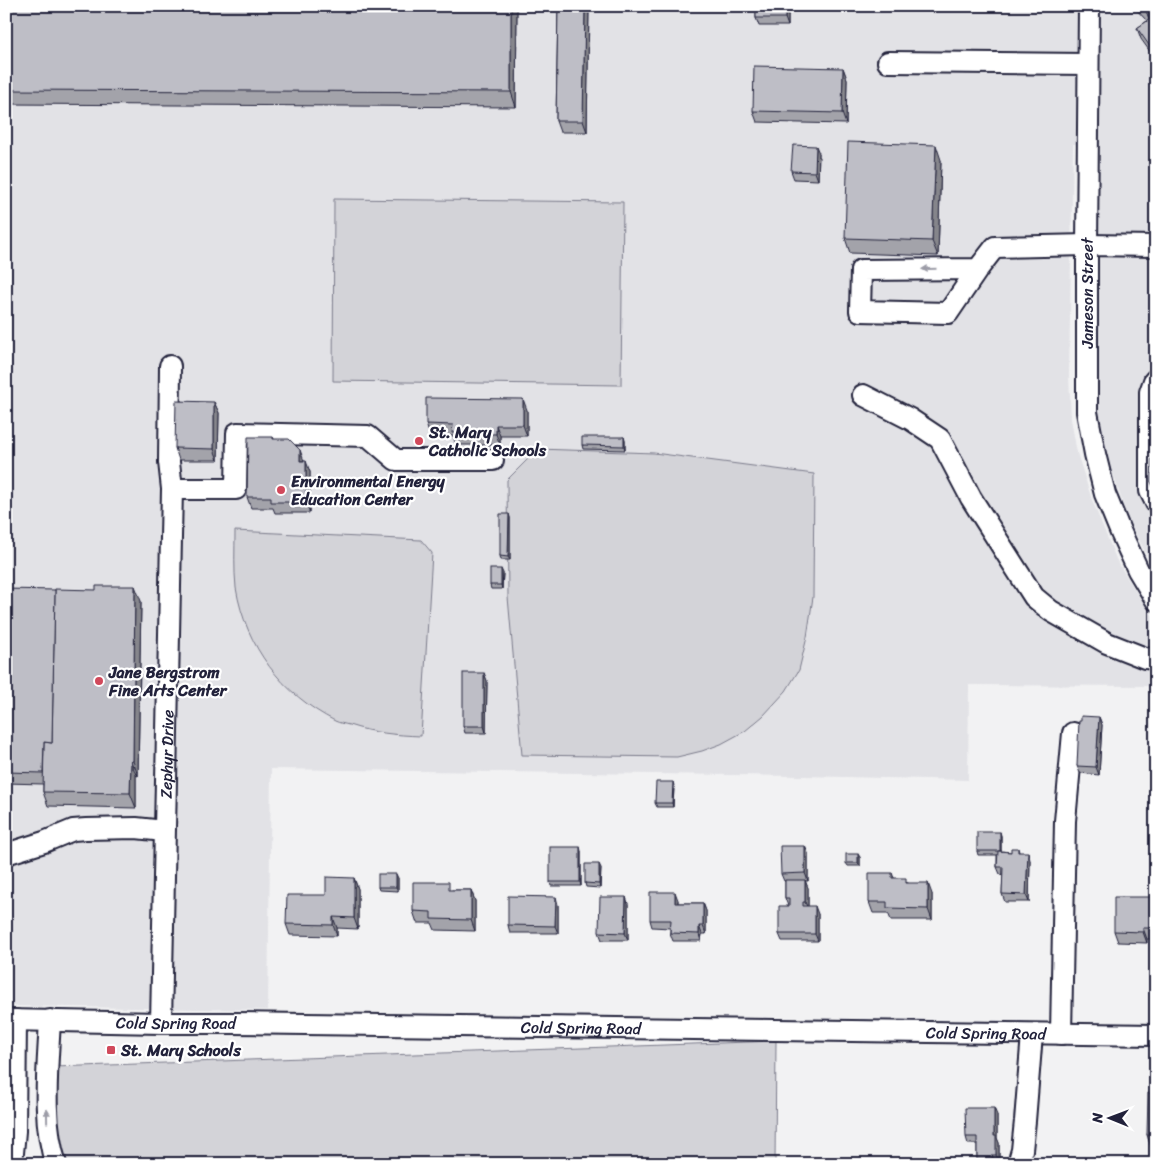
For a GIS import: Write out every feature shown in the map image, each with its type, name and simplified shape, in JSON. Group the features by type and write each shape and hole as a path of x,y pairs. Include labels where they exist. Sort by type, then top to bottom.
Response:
{"street":[{"name":"Jameson Street","path":"1089,6 1087,412 1105,494 1138,570 1156,600"},
{"path":"888,62 1088,64"},
{"path":"978,269 861,270 860,311 948,312 995,247 1156,246"},
{"name":"Zephyr Drive","path":"161,1023 172,489 169,462 170,366"},
{"path":"1156,379 1150,392 1150,492 1156,503"},
{"path":"863,395 910,419 940,438 971,498 1034,597 1051,611 1107,643 1145,658 1156,659"},
{"path":"172,489 236,489 237,433 368,436 396,460 493,460"},
{"path":"1061,1034 1065,821 1073,733"},
{"path":"6,854 44,842 73,830 136,828 164,831"},
{"path":"11,1020 15,1131 12,1164"},
{"name":"Cold Spring Road","path":"11,1020 1156,1036"},
{"path":"50,1020 47,1120 56,1164"},
{"path":"1018,1164 1022,1150 1032,1034"}],"shaded area":[{"name":"St. Mary Catholic Schools","path":"6,6 1156,6 1156,573 1128,519 1111,468 1097,412 1098,144 1073,144 1069,375 1071,419 1077,453 1092,500 1117,561 1156,620 1156,686 969,685 968,780 271,769 268,1010 6,1006"},
{"path":"334,199 623,202 621,385 333,381"},
{"path":"538,449 654,453 814,474 813,597 807,637 799,670 786,691 763,716 745,731 721,744 677,757 522,755 508,597 507,480"},
{"path":"235,531 421,540 432,553 421,736 376,732 337,722 316,710 283,683 258,649 248,630 241,610 235,581"},
{"path":"776,1041 775,1164 66,1164 57,1137 54,1067"}],"building":[{"path":"6,6 511,6 511,92 6,90"},
{"path":"558,6 585,6 583,121 556,121"},
{"path":"756,6 785,6 785,18 756,18"},
{"path":"1142,6 1151,6 1146,11"},
{"path":"1156,15 1156,55 1137,28"},
{"path":"754,66 843,68 842,113 753,111"},
{"path":"848,142 936,145 932,241 845,238"},
{"path":"793,145 816,146 815,172 791,171"},
{"path":"1156,384 1156,486 1151,482 1153,387"},
{"path":"426,398 523,399 523,425 496,425 496,434 452,433 453,425 426,424"},
{"path":"176,401 214,402 214,449 175,448"},
{"name":"Environmental Energy Education Center","path":"248,437 289,439 300,450 300,461 306,461 306,502 271,502 271,497 247,497"},
{"path":"582,437 624,437 624,446 582,445"},
{"path":"500,514 509,514 508,557 500,556"},
{"path":"490,569 501,569 501,585 490,585"},
{"name":"Jane Bergstrom Fine Arts Center","path":"96,586 135,586 133,761 131,761 130,793 43,792 44,742 52,743 55,589 96,590"},
{"path":"6,589 55,590 52,743 44,742 43,773 6,772"},
{"path":"463,673 484,673 484,726 463,726"},
{"path":"1081,716 1099,717 1096,767 1077,766 1079,721 1081,721"},
{"path":"656,782 673,782 672,803 655,803"},
{"path":"977,832 1000,832 1000,851 977,851"},
{"path":"780,846 805,846 805,873 781,874"},
{"path":"550,847 580,847 580,882 550,882"},
{"path":"1011,848 1018,848 1018,852 1028,852 1026,895 1002,894 1003,867 997,867 998,851 1011,852"},
{"path":"846,854 858,854 858,863 846,863"},
{"path":"585,864 599,864 599,884 585,883"},
{"path":"869,873 892,873 892,878 906,878 906,883 928,883 928,909 887,908 887,902 869,902"},
{"path":"378,874 396,874 396,887 378,887"},
{"path":"326,877 354,878 354,918 333,917 333,925 286,924 287,895 326,895"},
{"path":"785,880 805,880 805,902 803,902 803,906 815,906 815,934 779,934 779,906 789,906 789,898 785,898"},
{"path":"413,882 449,882 449,890 471,890 471,920 431,919 431,912 413,911"},
{"path":"650,892 675,892 675,903 703,903 703,926 699,926 699,934 670,933 671,920 650,920"},
{"path":"508,896 556,897 555,926 508,925"},
{"path":"600,897 626,897 625,933 599,932"},
{"path":"1114,897 1156,897 1156,928 1143,928 1143,932 1114,931"},
{"path":"1148,1093 1156,1094 1156,1136 1147,1135"},
{"path":"965,1108 994,1108 996,1155 992,1155 992,1159 977,1159 977,1137 966,1137"},
{"path":"1084,1162 1095,1163 1095,1164 1084,1164"}],"place":[{"name":"St. Mary Catholic Schools","path":"419,441"},
{"name":"Environmental Energy Education Center","path":"281,490"},
{"name":"Jane Bergstrom Fine Arts Center","path":"99,681"},
{"name":"St. Mary Schools","path":"111,1050"}]}
